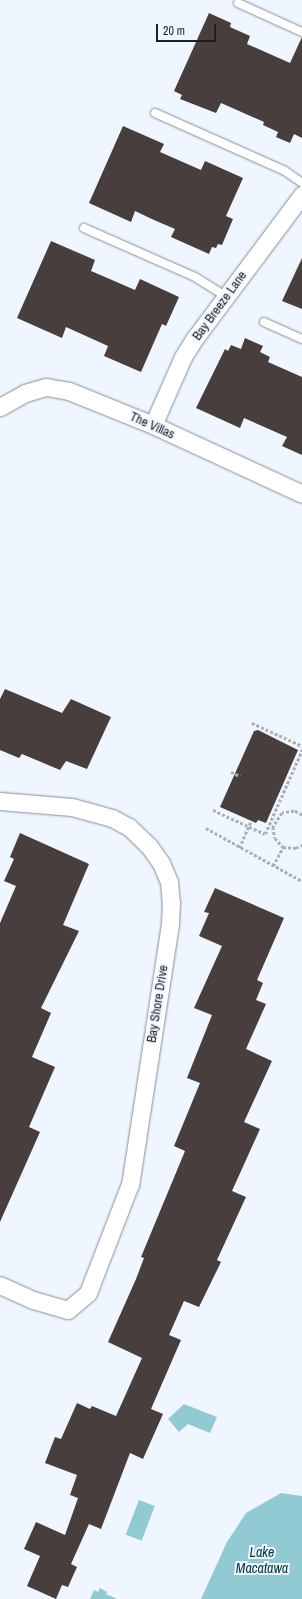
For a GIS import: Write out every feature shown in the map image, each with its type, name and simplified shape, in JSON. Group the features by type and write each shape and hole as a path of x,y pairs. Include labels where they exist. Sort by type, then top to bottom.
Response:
{"street":[{"name":"Bay Breeze Lane","path":"152,426 183,357 226,296 302,195"},
{"name":"The Villas","path":"0,407 25,393 46,386 69,391 152,426 302,494"},
{"name":"Bay Shore Drive","path":"0,801 72,807 112,818 129,827 149,846 169,882 170,924 130,1184 88,1293 68,1310 33,1300 0,1285"}],"lane":[{"path":"238,4 302,32"},
{"path":"156,113 285,171 302,183"},
{"path":"84,228 195,277 226,296"},
{"path":"264,322 302,339"}],"path":[{"path":"252,723 302,746"},
{"path":"213,810 265,834 302,750"},
{"path":"231,772 240,776"},
{"path":"283,847 273,833 274,822 288,811 302,815"},
{"path":"239,848 251,821"},
{"path":"206,828 239,848 302,881"},
{"path":"283,847 296,848 302,845"},
{"path":"273,866 283,847"}],"water":[{"path":"184,1404 217,1417 210,1433 188,1424 179,1432 168,1419"},
{"name":"Lake Macatawa","path":"281,1493 302,1496 302,1599 201,1599 227,1542 246,1513"},
{"path":"139,1500 155,1506 142,1541 126,1535"},
{"path":"100,1588 107,1592 106,1594 117,1599 90,1599 94,1590 98,1592"}],"building":[{"path":"209,13 231,23 230,27 250,36 247,44 290,63 302,37 302,138 294,134 290,143 276,137 278,132 263,125 264,122 221,103 216,113 180,99 182,95 174,91"},
{"path":"123,126 164,144 160,152 201,170 205,161 243,178 226,216 233,219 222,245 218,244 216,248 212,247 209,254 171,237 175,229 135,211 131,222 89,203"},
{"path":"51,241 95,260 91,271 135,290 140,279 179,297 166,326 162,324 141,372 104,356 108,346 66,327 62,338 17,318"},
{"path":"302,258 302,309 282,301"},
{"path":"245,338 263,346 260,352 270,357 268,362 302,377 302,455 282,446 287,437 244,418 240,428 196,408 225,349 228,351 231,345 241,349"},
{"path":"5,689 62,713 71,699 111,717 87,769 66,761 60,770 22,754 19,758 0,750 0,699"},
{"path":"258,730 298,750 266,823 258,820 256,823 220,807 254,731"},
{"path":"20,833 89,864 63,925 79,931 41,1008 51,1013 32,1057 55,1067 29,1127 40,1132 0,1222 0,923 16,886 4,881 14,859 10,857"},
{"path":"215,888 284,918 257,980 263,983 256,1000 266,1004 246,1049 272,1061 244,1122 260,1129 232,1191 246,1197 217,1260 221,1262 199,1307 184,1301 169,1335 181,1340 151,1409 163,1414 143,1459 130,1453 101,1529 89,1524 71,1564 77,1567 68,1587 62,1585 56,1599 27,1586 40,1556 24,1549 36,1522 65,1535 78,1498 70,1495 77,1475 45,1463 55,1437 61,1439 77,1403 90,1409 92,1406 116,1416 142,1358 108,1342 136,1279 144,1258 141,1257 185,1151 174,1146 200,1083 187,1078 212,1015 194,1008 222,946 199,936 209,913 204,912"}]}
